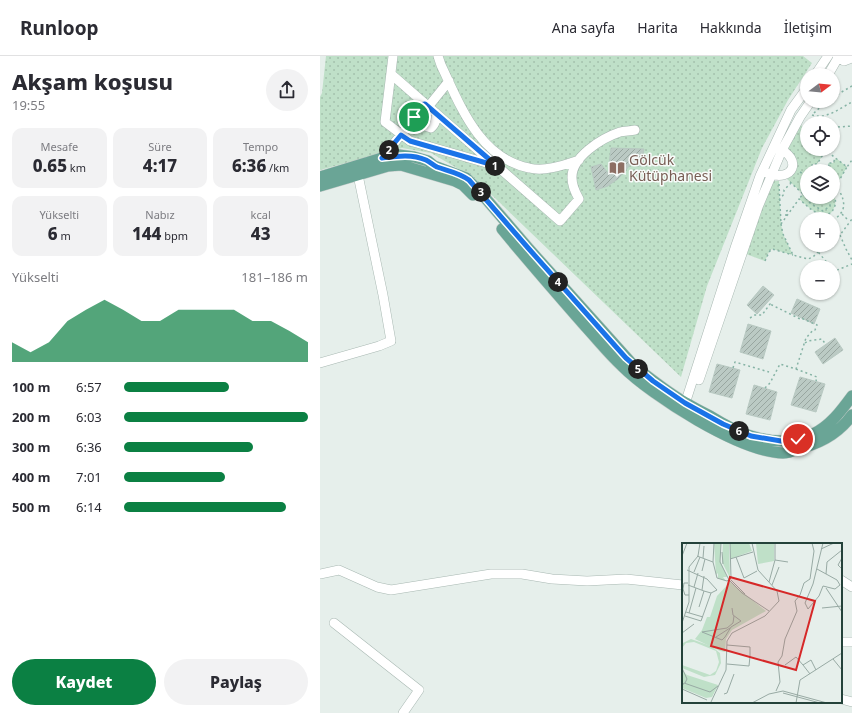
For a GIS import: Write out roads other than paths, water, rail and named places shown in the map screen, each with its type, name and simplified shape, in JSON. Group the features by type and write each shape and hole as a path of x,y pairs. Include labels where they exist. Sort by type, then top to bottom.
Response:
{"main road":[{"path":"320,178 382,158 399,155 428,161 434,166 460,175 469,180 626,358 686,408 733,438 757,448 783,453 811,446 831,436 852,415"},
{"path":"320,186 388,166 401,165 463,185 469,189 561,299 621,366 645,387 686,408 751,436 781,441 813,435 829,424 852,396"}],"street":[{"path":"393,56 385,122 403,133 410,141 497,166"},
{"path":"438,56 466,118 481,139 506,160 530,168 553,168 579,160"},
{"path":"820,68 828,56"},
{"path":"832,68 838,56 844,61 852,58"},
{"path":"391,74 560,221 579,198 573,187 572,176 584,153 601,141 620,132 635,130"},
{"path":"436,113 436,122 431,128 418,123 414,117 414,106 427,106 449,81"},
{"path":"686,408 757,211 772,175 778,148 791,110 800,98"},
{"path":"686,408 735,248 762,172 806,108"},
{"path":"382,158 403,133"},
{"path":"762,172 781,176 788,175 792,171 793,164 791,158 778,148"},
{"path":"320,363 379,346 391,341 358,175"},
{"path":"320,574 339,570 377,587 391,590 491,574 522,574 552,579 587,581 626,579 682,585"},
{"path":"842,581 852,586"},
{"path":"334,624 419,690 403,713"},
{"path":"842,699 852,702"}],"place":[{"name":"Gölcük Kütüphanesi","path":"617,168"}]}
